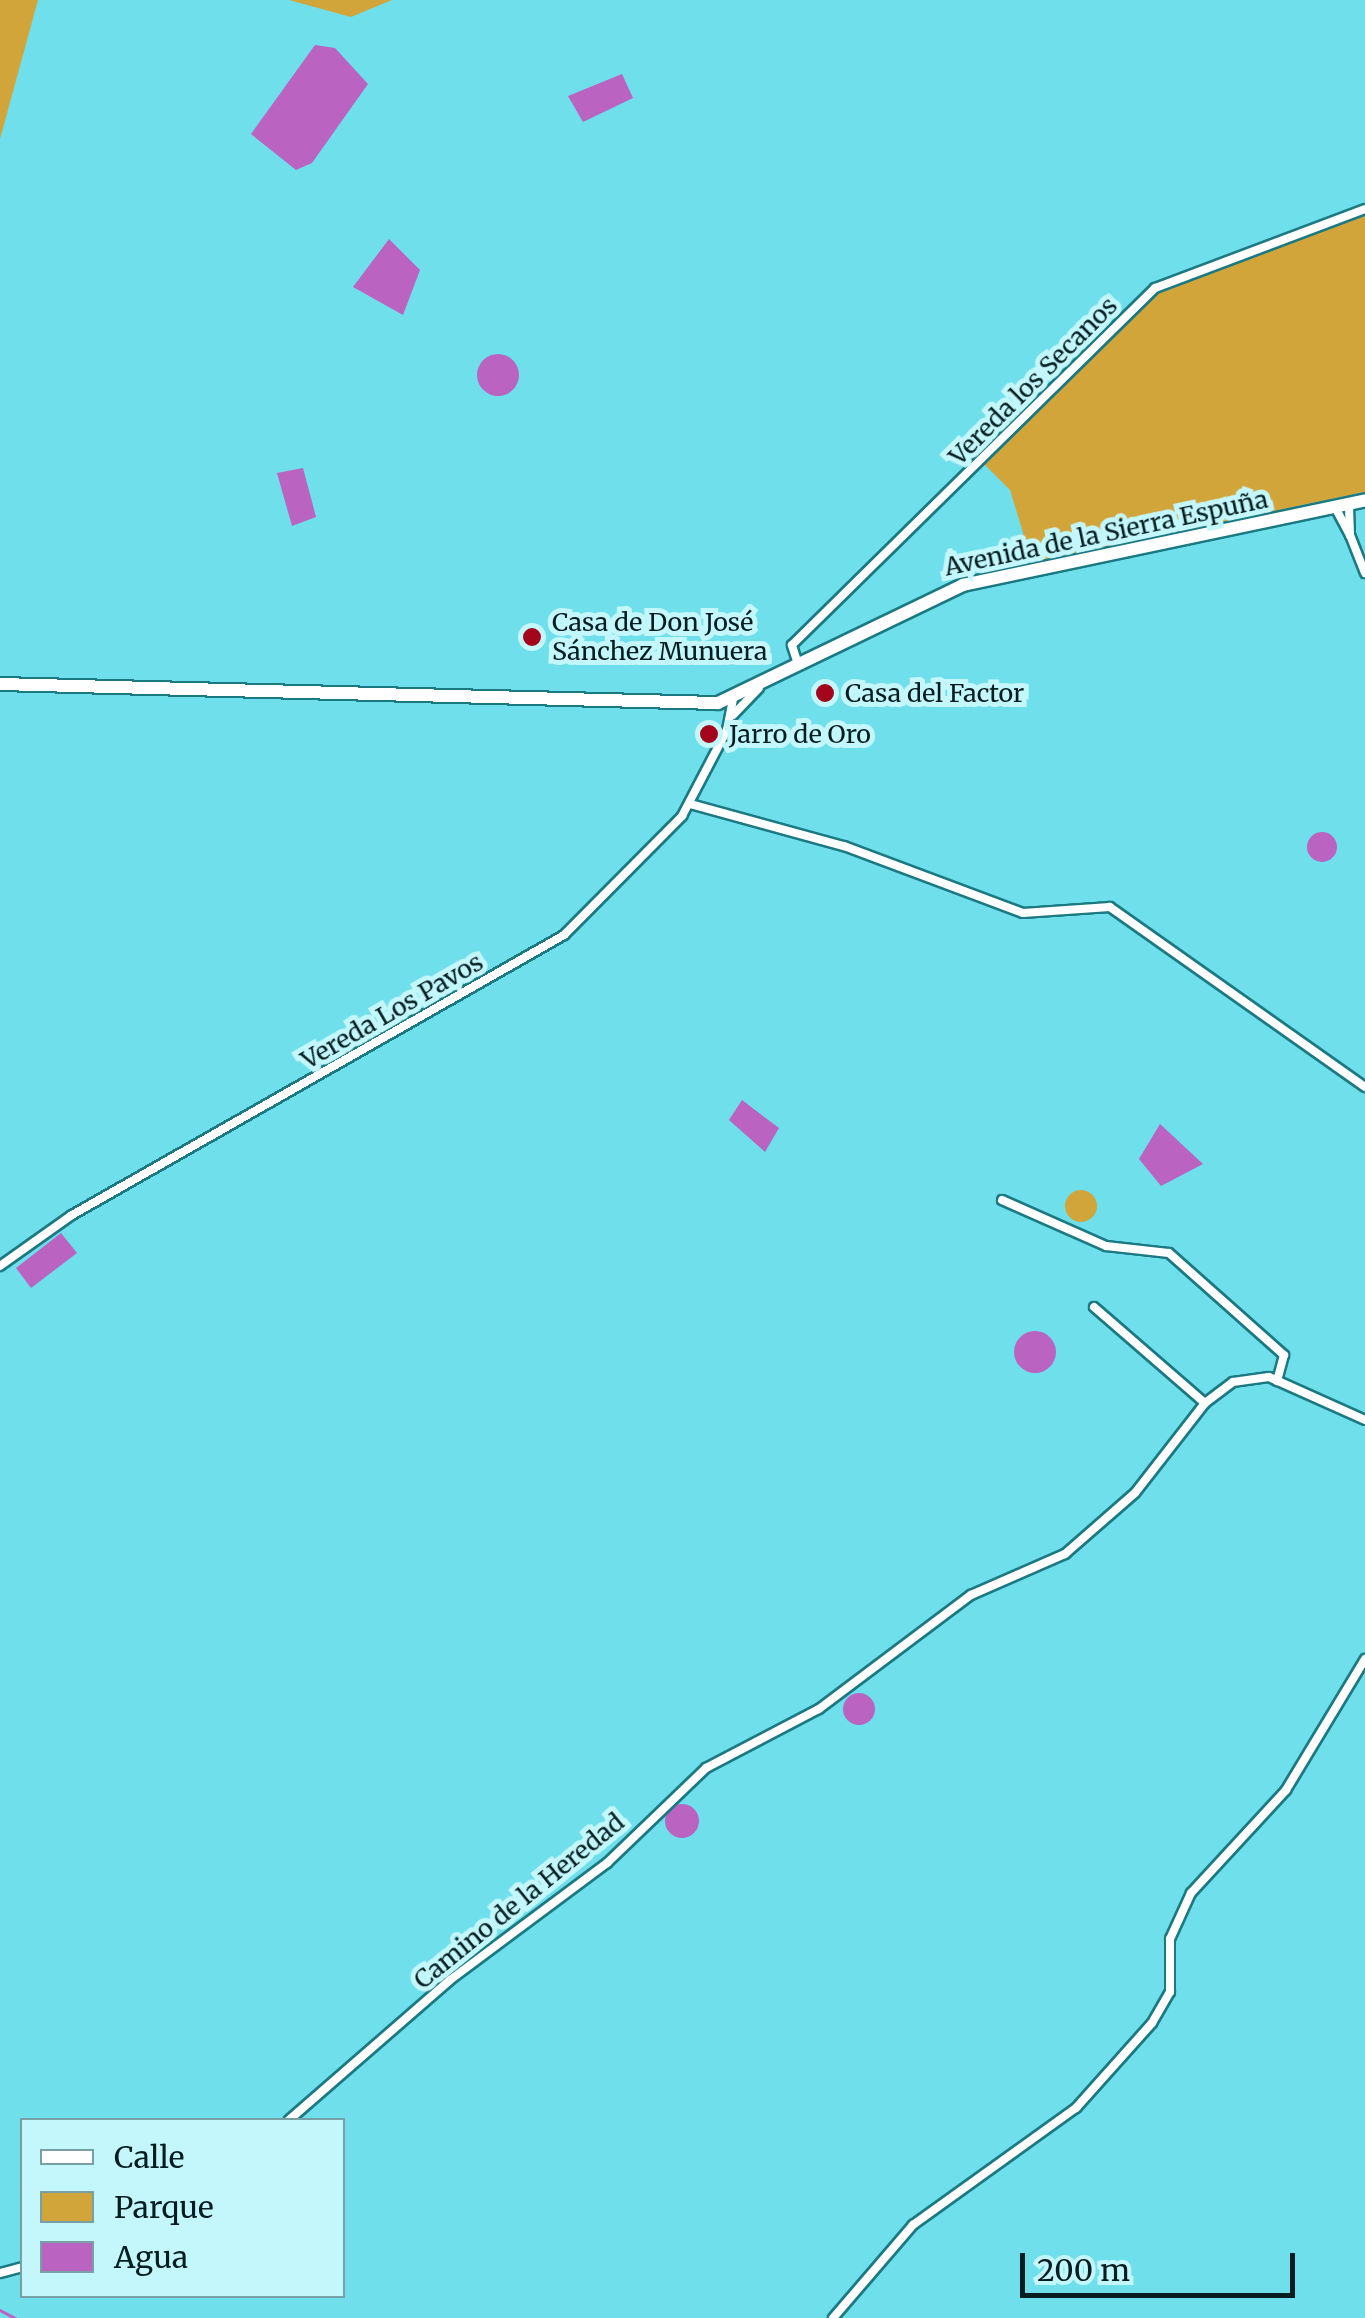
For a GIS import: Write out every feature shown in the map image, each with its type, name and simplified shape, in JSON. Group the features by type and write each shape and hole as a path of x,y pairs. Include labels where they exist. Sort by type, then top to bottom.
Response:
{"main road":[{"name":"Avenida de la Sierra Espuña","path":"733,699 963,585 1365,497"},
{"path":"0,684 733,699"}],"street":[{"name":"Vereda los Secanos","path":"798,664 792,645 1155,288 1365,210"},
{"path":"1342,505 1365,573"},
{"path":"1342,505 1350,535"},
{"path":"733,714 758,688"},
{"path":"733,699 733,714"},
{"name":"Vereda Los Pavos","path":"0,1266 72,1215 564,936 690,804 733,714"},
{"path":"690,804 844,846 1023,913 1110,907 1365,1087"},
{"path":"1002,1200 1106,1246 1169,1254 1284,1354 1277,1381 1365,1420"},
{"path":"1094,1307 1205,1403"},
{"name":"Camino de la Heredad","path":"291,2118 450,1980 607,1863 706,1768 850,1689 971,1595 1065,1554 1156,1470 1205,1403 1242,1378 1277,1381"},
{"path":"834,2318 913,2226 1076,2108 1152,2023 1170,1992 1170,1939 1191,1893 1286,1790 1365,1659"}],"green space":[{"path":"0,0 38,0 0,139"},
{"path":"289,0 392,0 351,17"},
{"path":"1365,213 1365,492 1032,562 1010,490 983,463 1159,290"},
{"path":"1081,1190 1092,1195 1097,1206 1092,1217 1081,1222 1070,1217 1065,1206 1070,1195"}],"water":[{"path":"315,45 335,48 368,84 312,163 296,170 251,134"},
{"path":"622,74 633,98 583,122 568,96"},
{"path":"389,239 420,270 403,315 353,287"},
{"path":"498,354 513,360 519,375 513,390 498,396 483,390 477,375 483,360"},
{"path":"303,468 316,517 292,526 277,473"},
{"path":"1322,832 1333,836 1337,847 1333,858 1322,862 1311,858 1307,847 1311,836"},
{"path":"742,1100 779,1128 765,1152 729,1120"},
{"path":"1160,1124 1203,1164 1161,1186 1139,1159"},
{"path":"61,1233 77,1253 31,1288 16,1268"},
{"path":"1035,1331 1050,1337 1056,1352 1050,1367 1035,1373 1020,1367 1014,1352 1020,1337"},
{"path":"859,1693 870,1698 875,1709 870,1720 859,1725 848,1720 843,1709 848,1698"},
{"path":"682,1804 694,1809 699,1821 694,1833 682,1838 670,1833 665,1821 670,1809"}],"waterway":[{"path":"0,2310 15,2318"}],"place":[{"name":"Casa de Don José Sánchez Munuera","path":"532,637"},
{"name":"Casa del Factor","path":"825,693"},
{"name":"Jarro de Oro","path":"709,734"}]}
